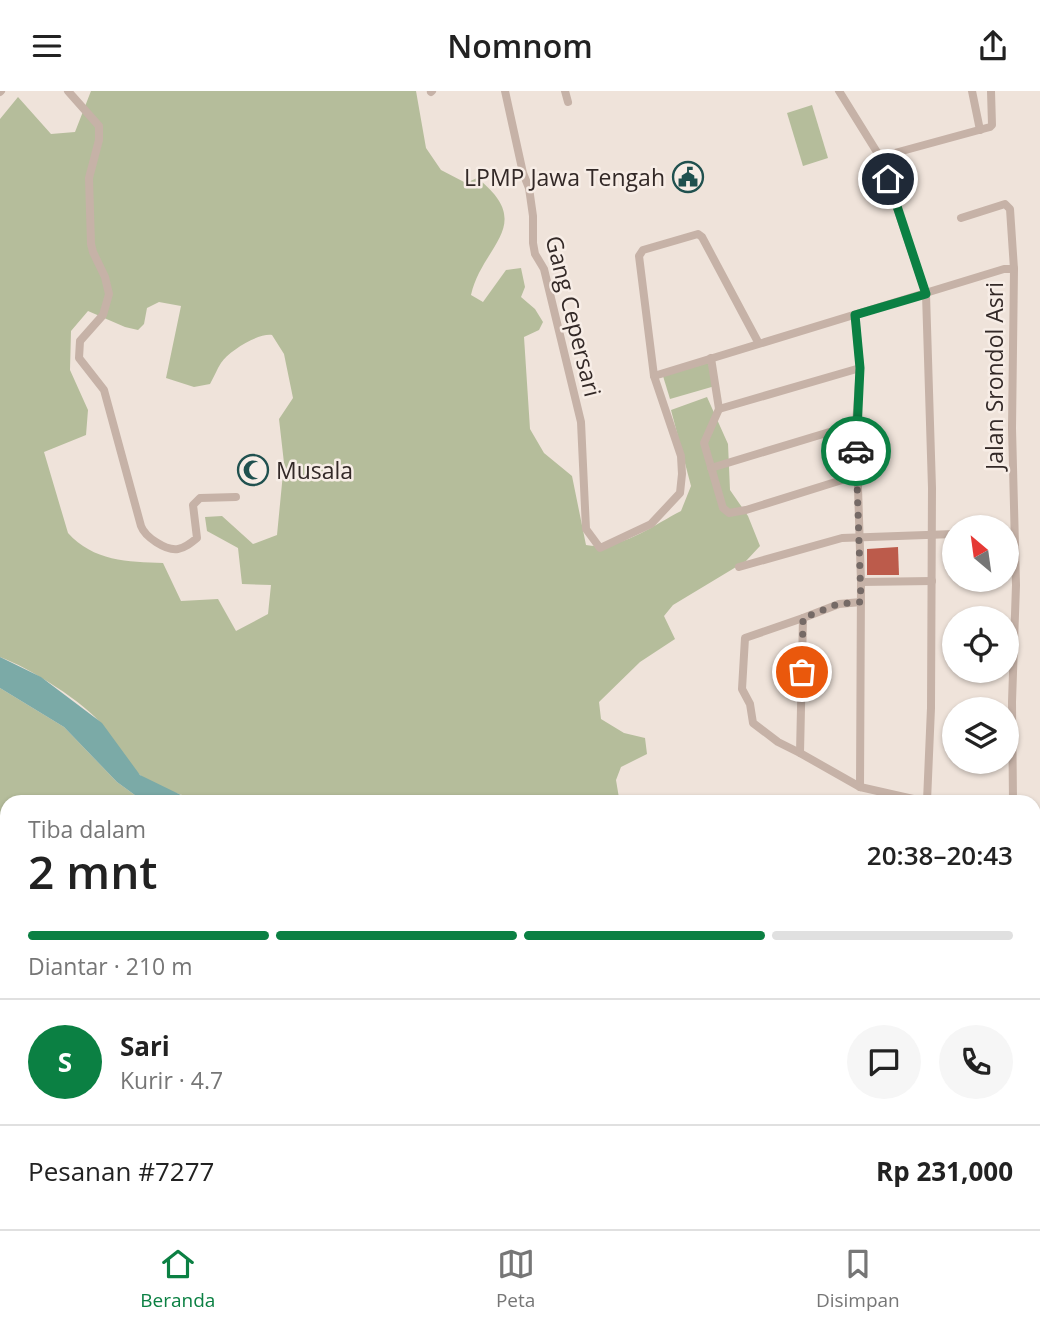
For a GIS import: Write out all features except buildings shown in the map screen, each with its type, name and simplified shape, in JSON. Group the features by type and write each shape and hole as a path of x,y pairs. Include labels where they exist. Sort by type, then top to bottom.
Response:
{"street":[{"path":"68,91 99,127 99,140 89,178 92,204 91,244 109,294 103,315 80,341 79,358 104,390 141,526 146,534 169,548 178,549 197,538 192,505 200,498 236,497"},
{"name":"Gang Cepersari","path":"505,91 523,173 529,188 535,254 544,269 581,422 586,529 600,548 651,524 680,495 681,456 654,376"},
{"path":"565,91 568,102"},
{"path":"839,91 880,156 926,294 931,400 932,535 927,795"},
{"path":"972,91 979,130"},
{"path":"880,156 992,125 991,91"},
{"path":"961,218 1008,205 1014,269"},
{"path":"654,376 639,256 646,248 698,234 702,237 758,342"},
{"name":"Jalan Srondol Asri","path":"654,376 758,342 1014,269 1011,515"},
{"path":"855,315 860,368 856,424 861,536 860,787"},
{"path":"711,358 719,409 704,440 719,502 729,513 858,475"},
{"path":"719,409 860,368"},
{"path":"711,468 856,424"},
{"path":"739,567 821,543 861,536 942,535"},
{"path":"861,582 932,581"},
{"name":"Jalan Srondol Asri","path":"1011,592 1013,795"},
{"path":"861,602 838,604 743,640 742,689 750,704 753,723 778,742 860,787 895,795"},
{"path":"800,753 803,618"}],"green space":[{"path":"91,91 416,91 426,148 441,170 466,183 477,178 494,194 503,209 501,235 477,278 471,295 483,302 506,270 521,268 525,287 521,297 535,309 543,322 539,330 524,337 530,429 544,453 572,476 586,545 599,546 623,541 681,511 691,486 671,410 707,397 728,444 730,490 748,516 760,546 746,561 673,605 664,616 675,639 640,662 599,702 601,719 624,733 645,738 647,754 621,767 616,780 618,795 184,795 163,789 146,780 129,763 103,726 84,707 40,677 0,657 0,119 18,97 51,134 75,132","holes":["159,302 181,306 166,378 194,387 210,384 221,363 230,353 266,335 272,335 284,354 293,398 279,419 284,463 277,535 253,544 222,516 205,517 207,531 238,548 242,584 271,585 268,614 236,631 218,599 181,601 163,563 137,562 100,555 68,533 44,452 86,435 88,410 70,370 71,331 88,311 138,330 144,324 147,308"]},
{"path":"812,105 828,158 803,166 787,113"},
{"path":"708,363 715,386 670,399 663,376"},
{"path":"0,688 64,727 117,782 135,795 0,795"}],"water":[{"path":"0,657 41,677 102,723 140,775 181,795 135,795 117,782 64,727 0,688"}],"way so far":[{"path":"802,672 803,618 827,607 861,602 861,536 856,451"}],"place":[{"name":"LPMP Jawa Tengah","path":"688,177"},
{"name":"Musala","path":"253,470"}],"route":[{"path":"856,451 860,368 855,315 926,294 888,179"}]}
